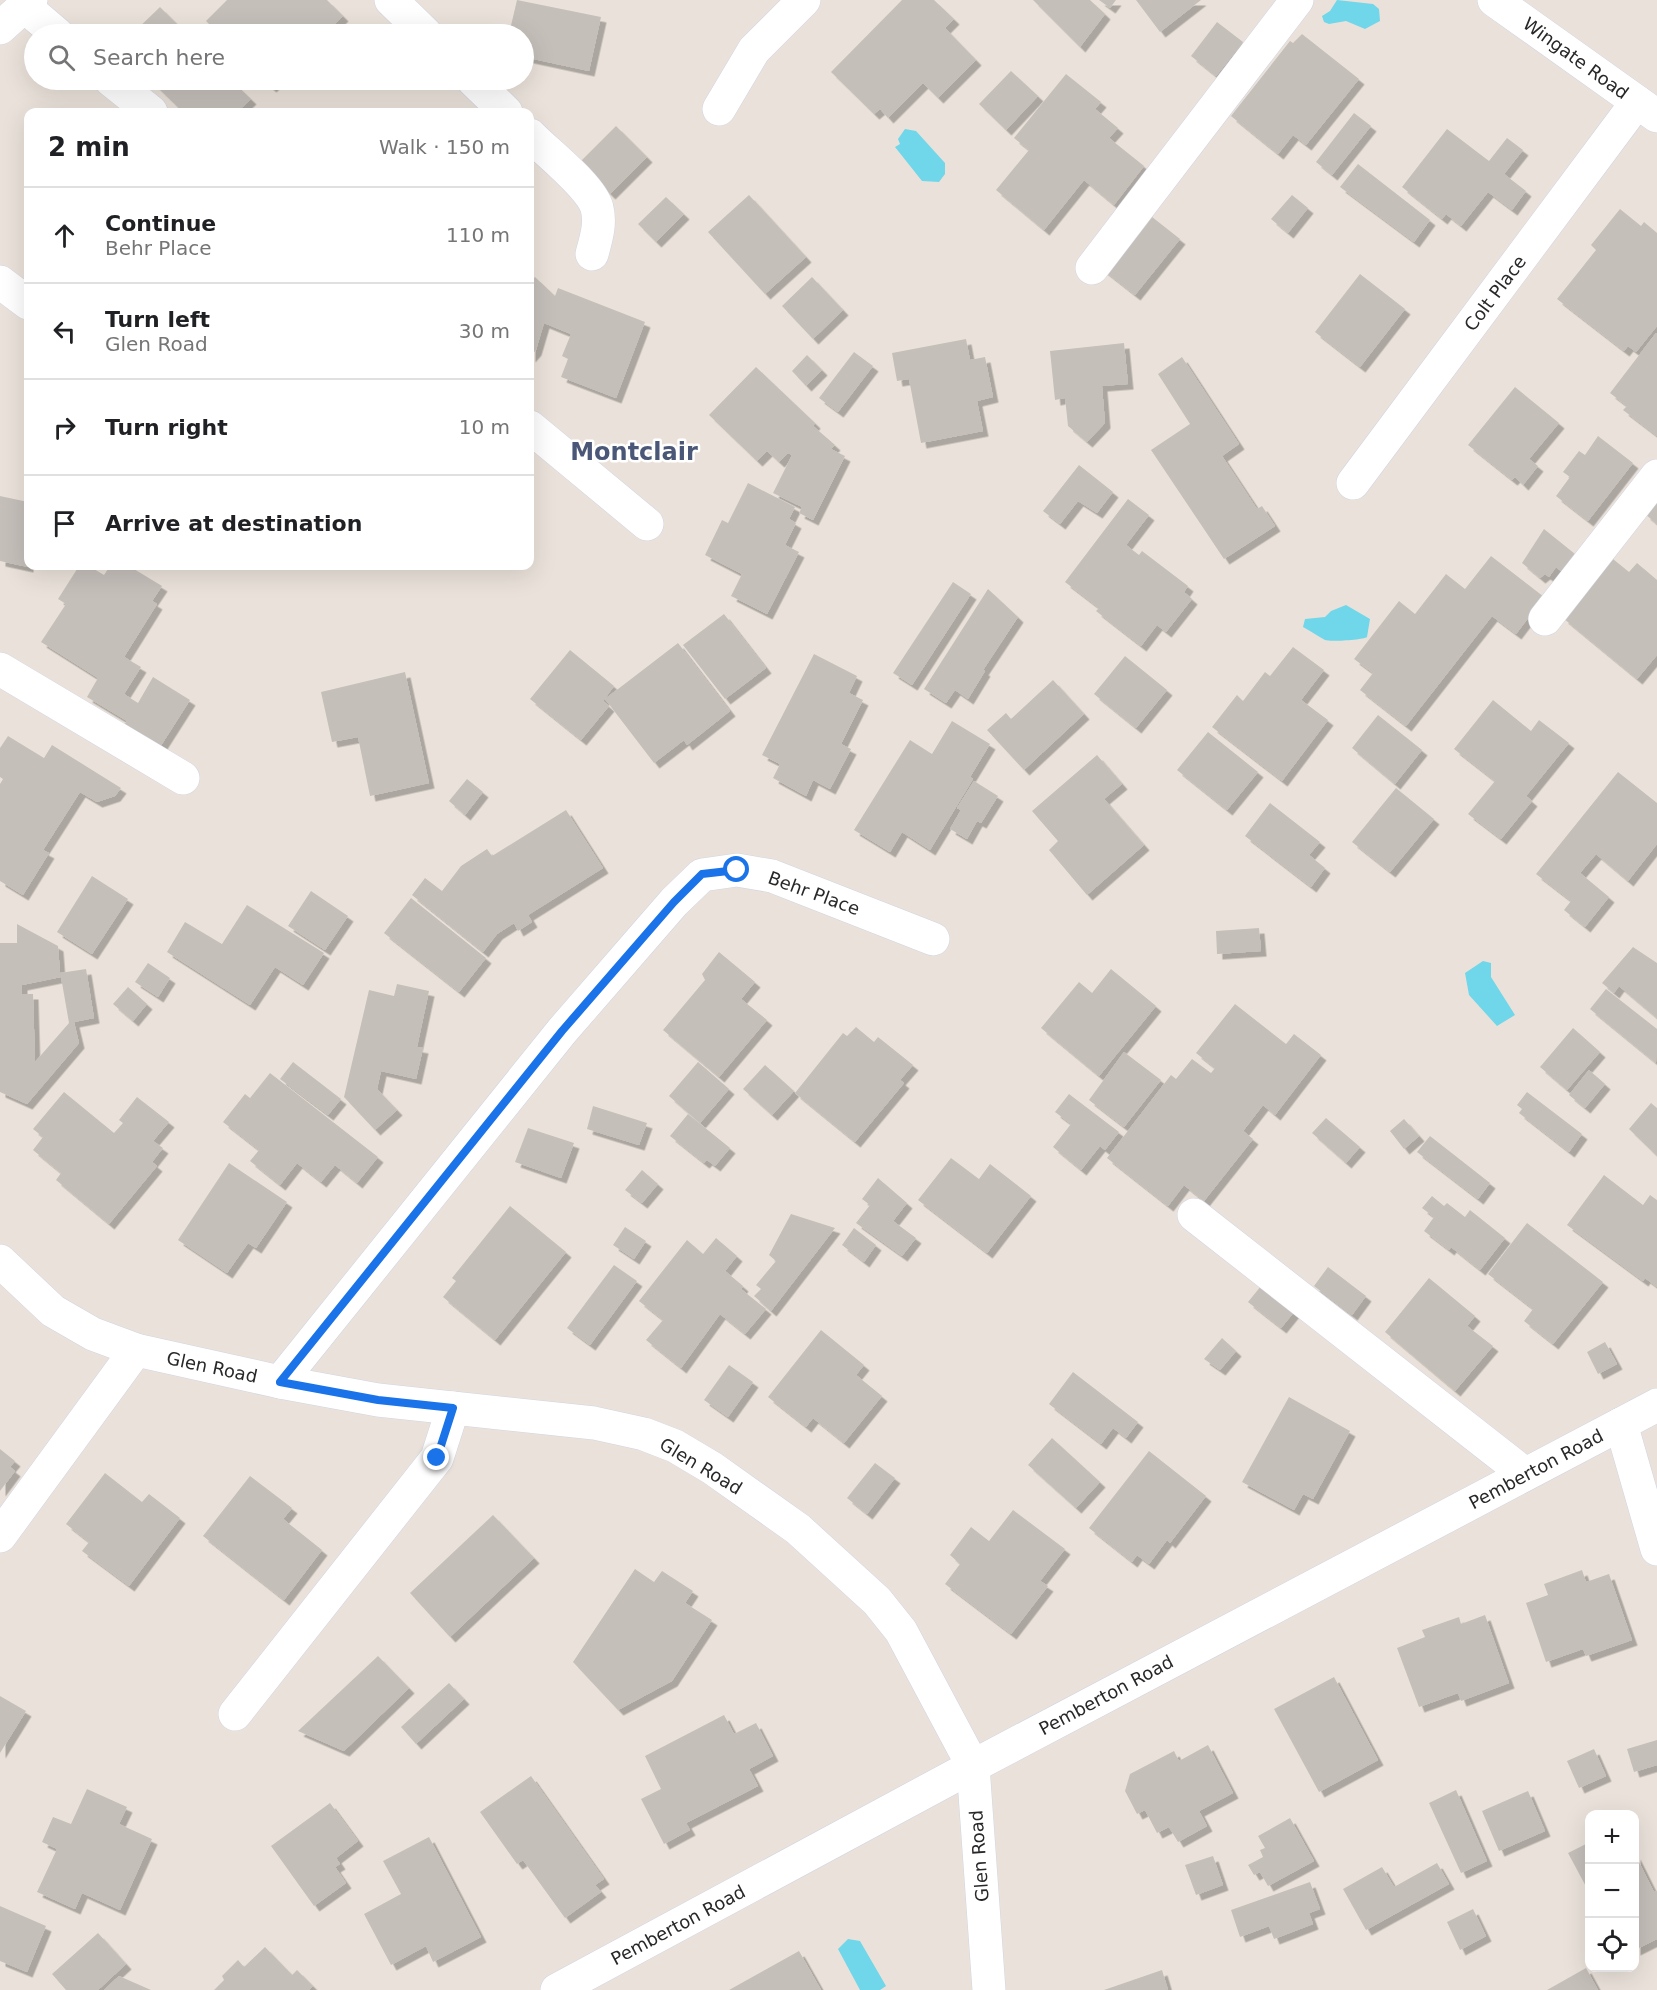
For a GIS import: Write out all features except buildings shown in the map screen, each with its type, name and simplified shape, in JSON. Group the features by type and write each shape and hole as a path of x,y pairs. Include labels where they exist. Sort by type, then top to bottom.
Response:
{"street":[{"path":"391,0 416,24"},
{"path":"719,109 754,50 804,0"},
{"path":"1092,268 1297,0"},
{"name":"Wingate Road","path":"1494,0 1647,109"},
{"path":"0,28 27,3 47,24"},
{"path":"124,90 146,108"},
{"path":"483,90 502,108"},
{"name":"Colt Place","path":"1353,483 1647,109"},
{"path":"534,139 592,197 597,208 598,227 592,254"},
{"path":"0,282 24,300"},
{"path":"534,430 647,524"},
{"path":"1545,618 1657,476"},
{"path":"0,669 183,778"},
{"name":"Behr Place","path":"280,1382 562,1031 674,902 702,874 737,870 772,876 933,939"},
{"path":"1194,1215 1525,1474"},
{"name":"Glen Road","path":"0,1261 53,1311 93,1334 136,1350 280,1382 378,1400 594,1423 644,1434 675,1446 711,1468 798,1529 878,1601 901,1631 973,1766 989,1990"},
{"path":"0,1536 136,1350"},
{"name":"Pemberton Road","path":"557,1990 973,1766 1657,1405"},
{"path":"235,1714 437,1458 453,1408"},
{"path":"1621,1424 1657,1549"}],"water":[{"path":"1337,0 1373,4 1379,9 1380,21 1365,29 1346,21 1329,24 1324,22 1322,16 1330,11"},
{"path":"905,129 916,131 945,163 945,174 939,182 922,181 895,147 900,144 898,139"},
{"path":"1346,605 1370,619 1367,637 1328,641 1303,627 1305,619 1325,617 1331,611"},
{"path":"1483,961 1491,963 1491,977 1515,1015 1497,1026 1469,995 1465,973"},
{"path":"848,1939 860,1941 886,1986 880,1990 860,1990 838,1949"}],"district":[{"name":"Montclair","path":"634,452"}],"route":[{"path":"437,1458 453,1408 378,1400 280,1382 562,1031 674,902 702,874 737,870"}]}
